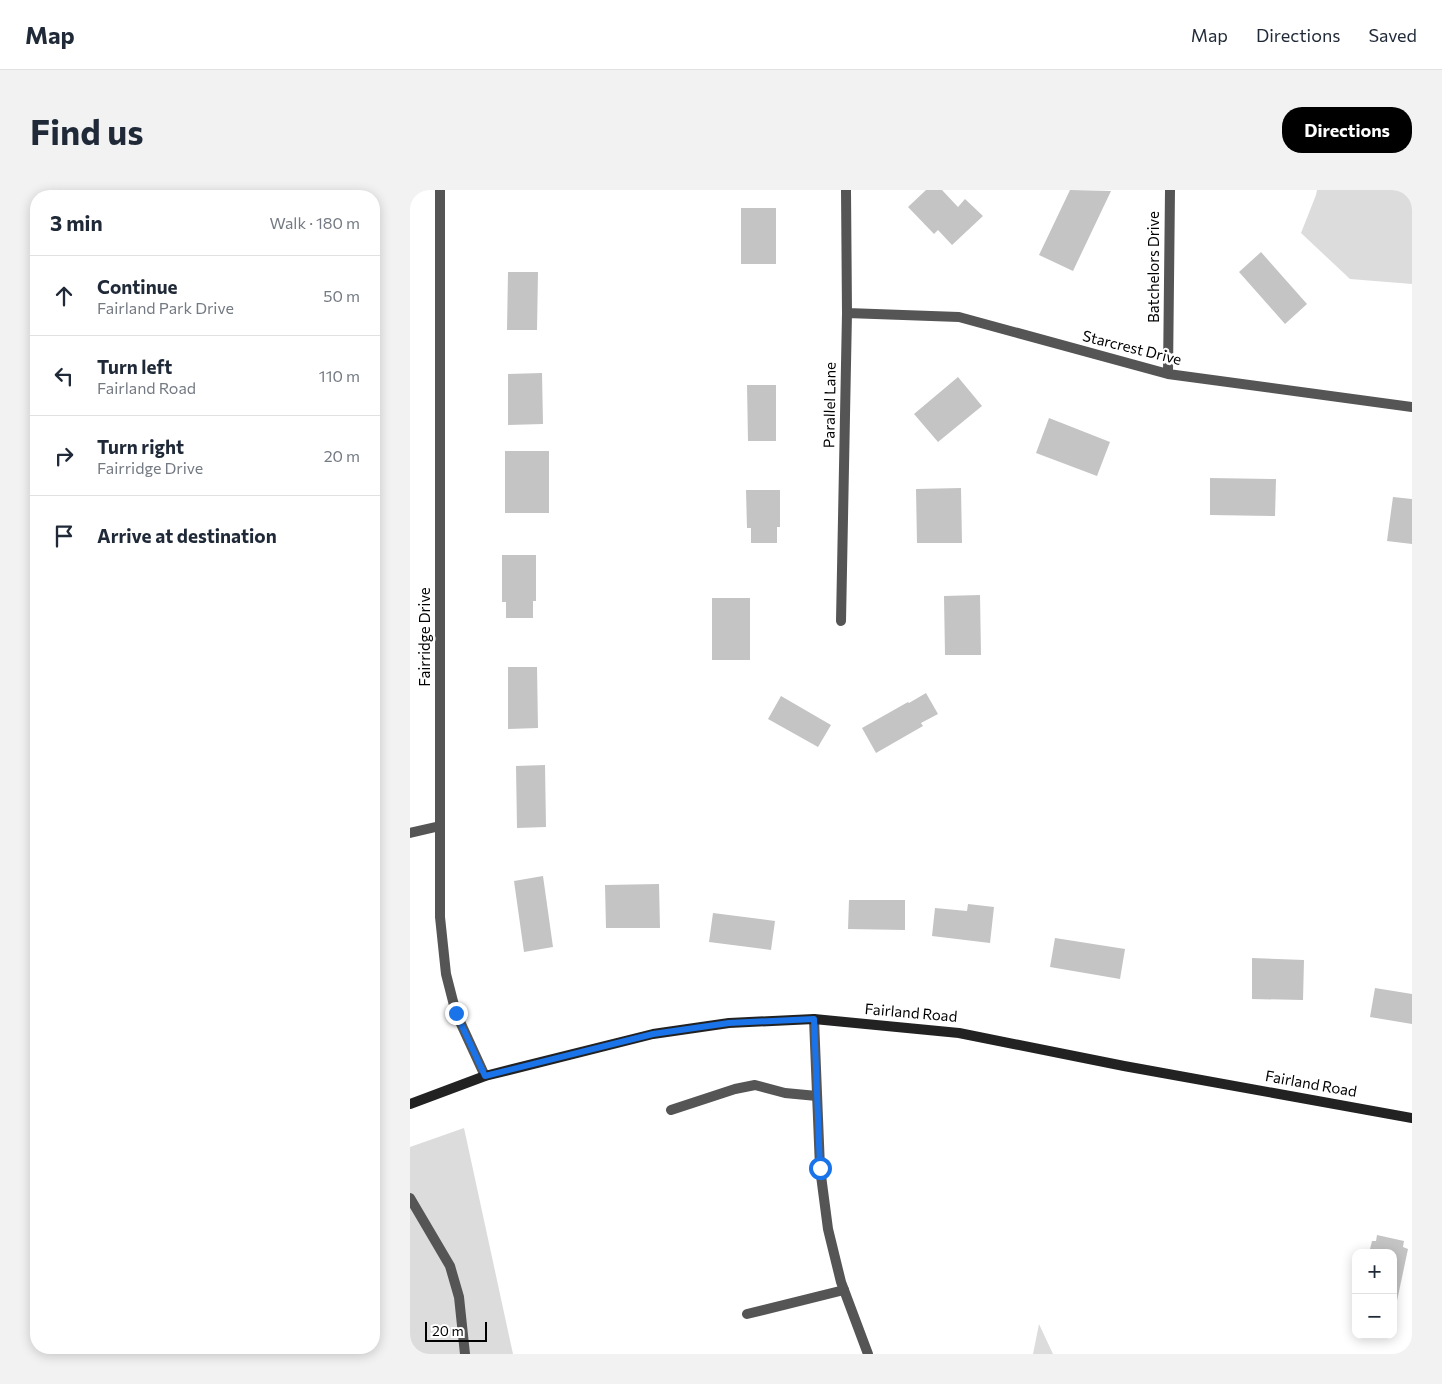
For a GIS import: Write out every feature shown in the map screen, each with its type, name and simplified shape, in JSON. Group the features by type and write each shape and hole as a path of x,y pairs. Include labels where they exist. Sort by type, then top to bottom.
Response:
{"main road":[{"name":"Fairland Road","path":"410,1104 485,1076 653,1034 729,1023 814,1019 959,1033 1124,1066 1412,1118"}],"street":[{"name":"Fairridge Drive","path":"440,190 440,917 446,974 456,1013 485,1076"},
{"name":"Parallel Lane","path":"842,621 847,313 846,190"},
{"name":"Batchelors Drive","path":"1168,374 1170,190"},
{"name":"Starcrest Drive","path":"847,313 959,317 1168,374 1412,407"},
{"path":"410,833 440,826"},
{"path":"814,1019 820,1168 827,1220 844,1290 868,1354"},
{"path":"671,1110 735,1089 755,1086 784,1094 817,1096"},
{"path":"410,1198 450,1266 459,1297 465,1354"},
{"path":"747,1314 844,1290"}],"shaded area":[{"path":"1317,190 1412,190 1412,284 1350,279 1301,233"},
{"path":"464,1128 513,1354 410,1354 410,1147"},
{"path":"1039,1324 1053,1354 1033,1354"}],"building":[{"path":"926,190 942,190 958,207 965,199 983,216 952,245 938,230 934,234 908,207"},
{"path":"1070,190 1111,191 1073,271 1039,255"},
{"path":"741,208 776,208 776,264 741,264"},
{"path":"1261,252 1307,304 1285,324 1239,272"},
{"path":"508,272 538,272 537,330 507,330"},
{"path":"542,373 543,424 508,425 508,374"},
{"path":"958,377 982,406 938,442 914,414"},
{"path":"747,385 776,385 776,441 748,441"},
{"path":"1049,418 1110,442 1097,476 1036,453"},
{"path":"505,451 549,451 549,513 505,513"},
{"path":"1210,478 1276,479 1275,516 1210,515"},
{"path":"961,488 962,543 917,543 916,489"},
{"path":"746,490 780,490 780,527 777,527 777,543 751,543 751,528 747,528"},
{"path":"1393,497 1412,499 1412,544 1387,541"},
{"path":"502,555 536,555 536,601 533,601 533,618 506,618 506,602 502,602"},
{"path":"980,595 981,655 945,655 944,596"},
{"path":"712,598 750,598 750,660 712,660"},
{"path":"508,667 537,667 538,728 508,729"},
{"path":"926,693 938,714 921,723 923,726 876,753 862,728"},
{"path":"781,696 831,725 818,747 768,719"},
{"path":"545,765 546,827 517,828 516,766"},
{"path":"543,876 553,947 524,952 514,881"},
{"path":"659,884 660,928 606,928 605,885"},
{"path":"849,900 905,900 905,930 848,929"},
{"path":"968,904 994,907 990,943 932,936 935,908 967,911"},
{"path":"713,913 775,921 771,950 709,942"},
{"path":"1055,938 1125,949 1120,979 1050,967"},
{"path":"1252,958 1304,960 1303,1000 1252,999"},
{"path":"1375,988 1412,994 1412,1024 1370,1017"},
{"path":"1377,1235 1404,1241 1403,1247 1408,1249 1397,1301 1397,1249 1370,1249 1372,1241 1376,1241"}],"route":[{"path":"456,1013 485,1076 653,1034 729,1023 814,1019 820,1168"}]}
